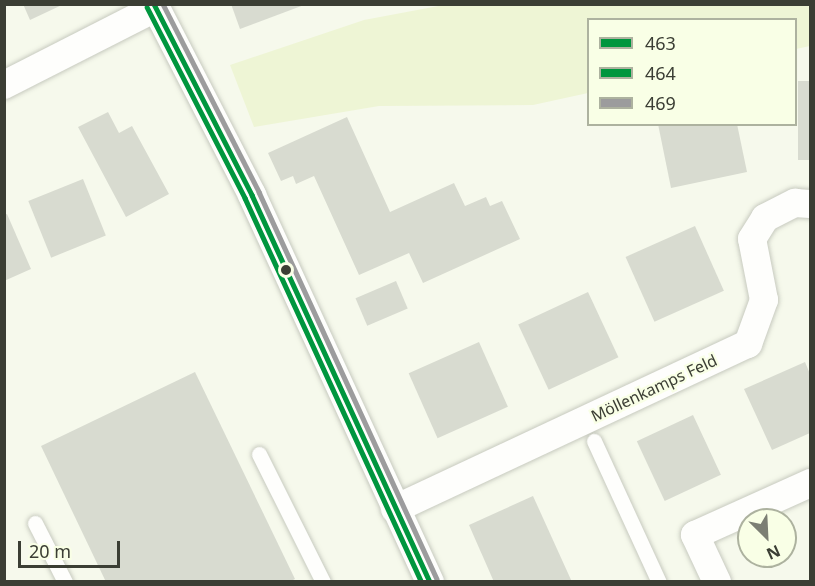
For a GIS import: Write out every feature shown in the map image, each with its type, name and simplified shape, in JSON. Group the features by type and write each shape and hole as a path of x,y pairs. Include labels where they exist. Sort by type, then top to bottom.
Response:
{"street":[{"path":"4,85 154,6 252,195 430,582"},
{"name":"Möllenkamps Feld","path":"395,509 748,344 764,300 752,240 765,218 795,203 810,204"},
{"path":"717,582 695,535 810,483"}],"lane":[{"path":"594,441 659,582"},
{"path":"259,454 323,582"},
{"path":"35,523 65,582"}],"green space":[{"path":"449,4 810,5 810,46 797,49 797,18 587,18 587,93 533,105 379,106 254,127 230,65 364,20"}],"building":[{"path":"23,4 64,4 30,20"},
{"path":"231,4 304,4 304,5 240,29"},
{"path":"798,81 810,81 810,160 798,160"},
{"path":"108,112 119,133 132,126 169,194 126,217 78,127"},
{"path":"347,117 390,212 454,183 465,206 486,197 490,206 502,201 520,239 423,283 409,253 359,275 314,176 296,184 293,176 281,181 268,153"},
{"path":"658,126 737,126 747,172 671,188"},
{"path":"83,179 106,236 51,258 28,201"},
{"path":"7,214 31,269 4,281 4,215"},
{"path":"695,226 724,291 654,322 626,257"},
{"path":"396,281 408,309 367,326 355,298"},
{"path":"588,292 618,357 549,390 518,325"},
{"path":"479,342 508,407 438,438 409,373"},
{"path":"805,362 810,374 810,433 772,450 744,389"},
{"path":"195,372 295,579 289,582 106,582 41,446"},
{"path":"693,415 721,475 665,501 637,441"},
{"path":"533,496 572,582 494,582 469,525"}],"transit line":[{"name":"463","path":"154,4 252,195 430,582"},
{"name":"469","path":"163,4 259,192 437,579"},
{"name":"464","path":"147,7 245,198 422,582"}]}
